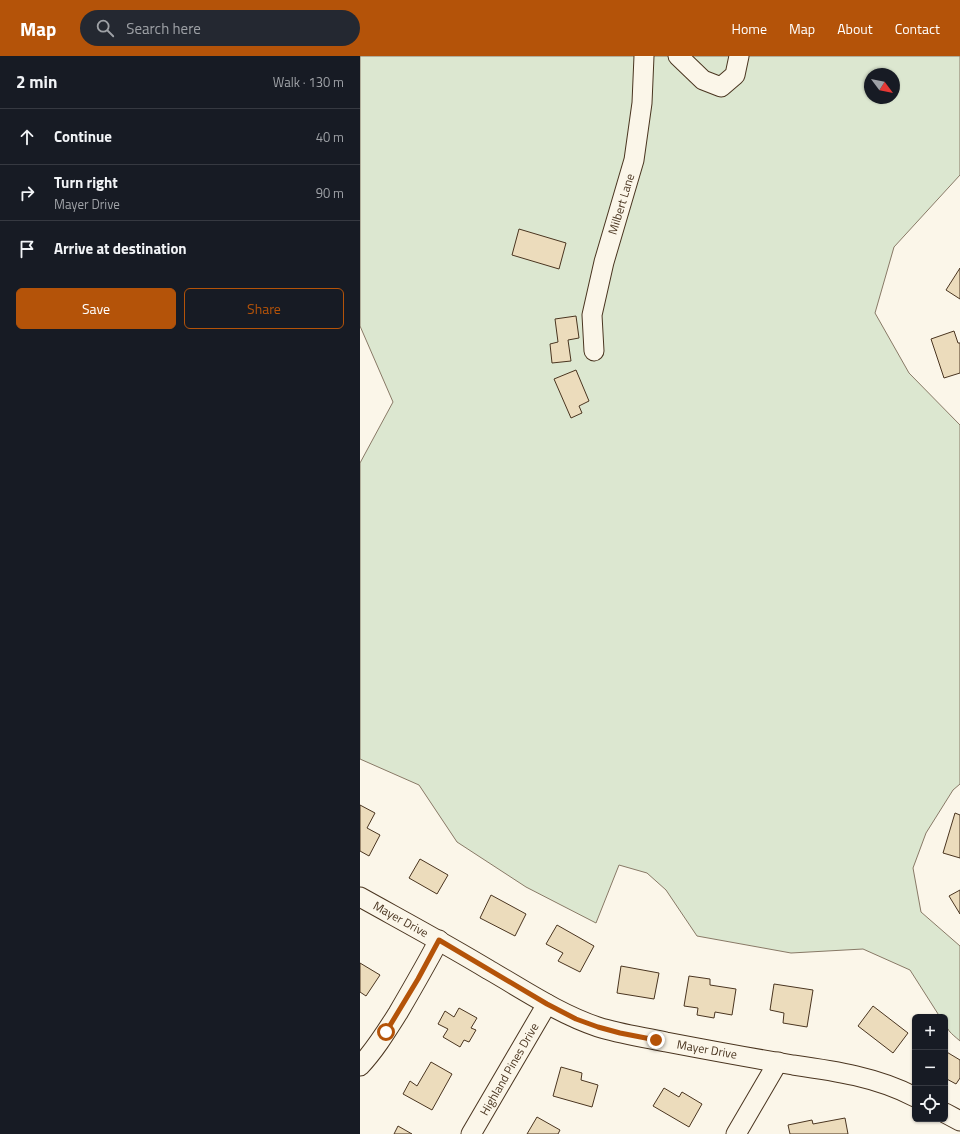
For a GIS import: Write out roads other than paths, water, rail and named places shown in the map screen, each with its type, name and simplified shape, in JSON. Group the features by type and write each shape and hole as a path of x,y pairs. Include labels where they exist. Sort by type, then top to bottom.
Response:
{"street":[{"name":"Milbert Lane","path":"594,351 592,315 604,262 634,160 642,103 644,56"},
{"path":"678,56 703,80 721,87 735,75 739,56"},
{"name":"Mayer Drive","path":"360,897 439,940 547,1004 576,1019 598,1027 620,1033 846,1073 900,1089 912,1095"},
{"path":"360,1066 370,1055 386,1032 418,979 439,940"},
{"name":"Highland Pines Drive","path":"472,1134 547,1004"},
{"path":"736,1134 778,1062"},
{"path":"948,1115 960,1121"}]}
